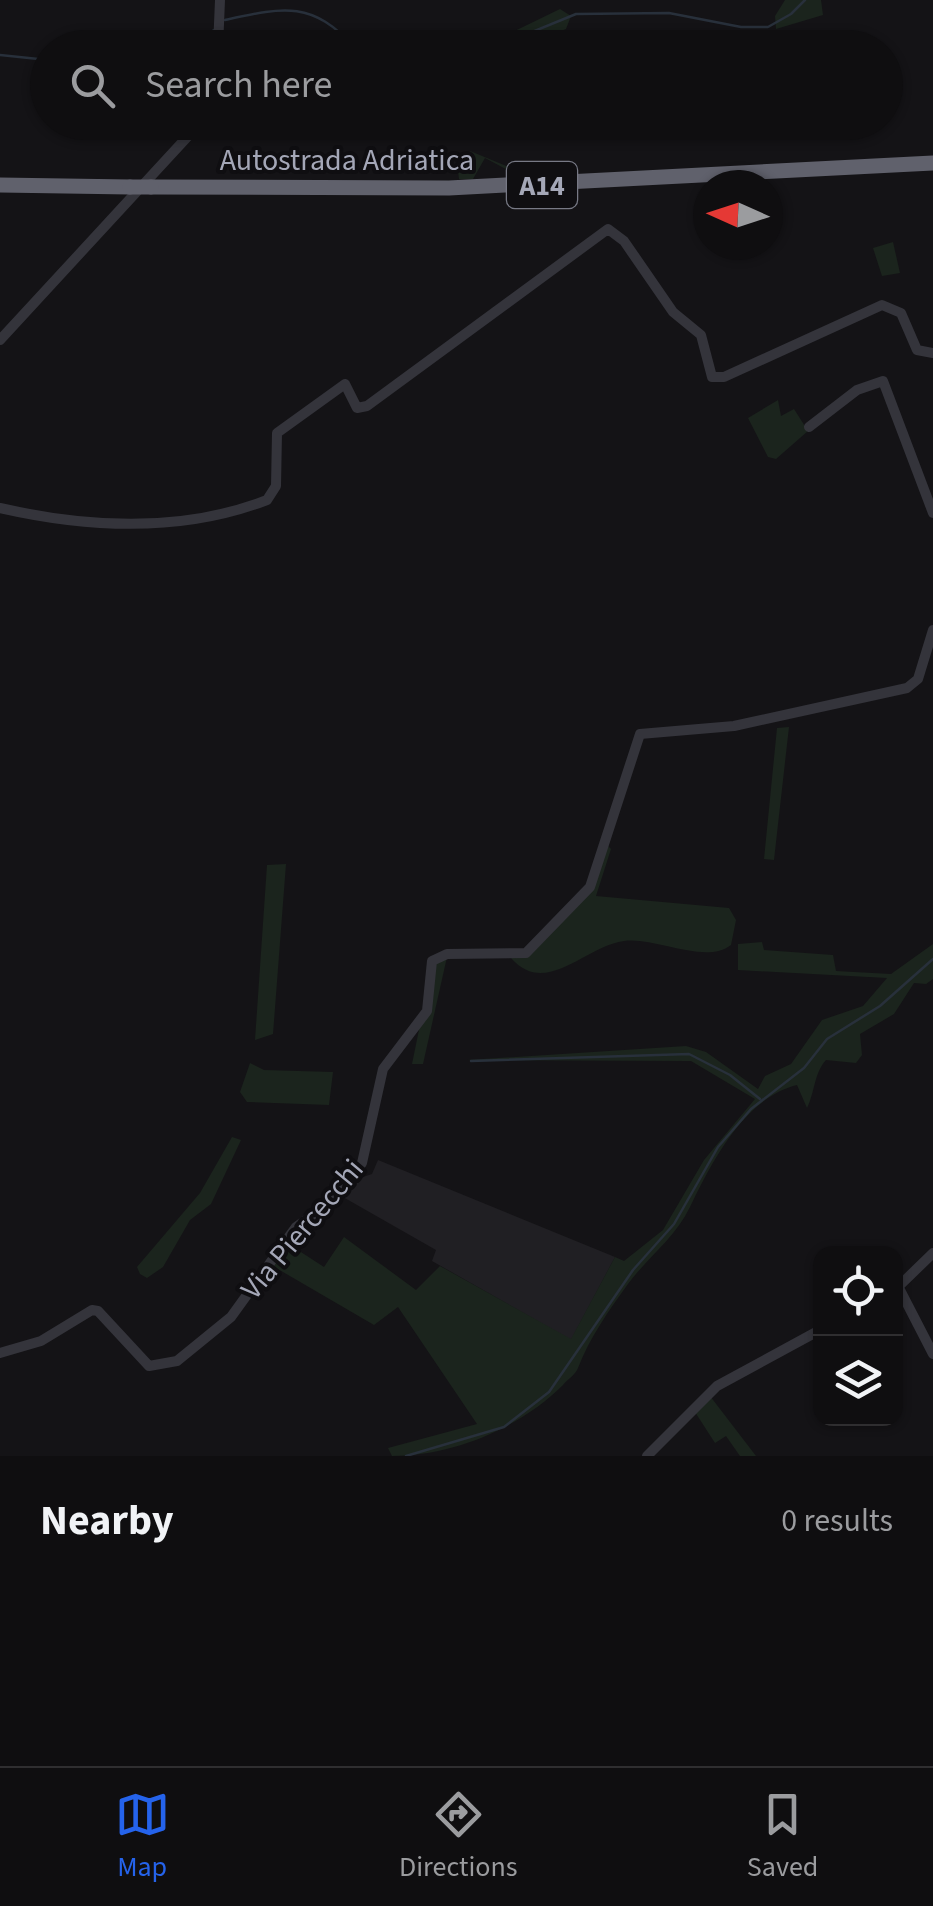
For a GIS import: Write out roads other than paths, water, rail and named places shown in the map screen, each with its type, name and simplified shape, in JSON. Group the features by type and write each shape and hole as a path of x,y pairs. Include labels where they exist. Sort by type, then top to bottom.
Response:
{"highway":[{"name":"Autostrada Adriatica","path":"0,195 449,188 933,163"},
{"path":"783,181 933,173"},
{"name":"Autostrada Adriatica","path":"0,185 412,198 693,187"}],"street":[{"path":"219,30 220,0"},
{"path":"0,340 184,140"},
{"path":"0,508 141,527 170,524 267,500 276,486 277,434 345,384 357,408 367,406 608,229 624,241 673,312 700,336 712,378 724,377 882,305 901,312 916,350 933,353"},
{"path":"808,427 857,390 882,381 933,512"},
{"name":"Via Piercecchi","path":"0,1353 42,1341 92,1310 98,1311 149,1366 169,1365 203,1343 231,1316 296,1227 329,1202 362,1163 383,1070 427,1011 432,960 447,954 526,953 590,886 640,734 734,726 907,688 918,679 933,630"},
{"path":"903,1283 933,1252"},
{"path":"903,1300 933,1354"},
{"path":"647,1456 718,1386 813,1334"}],"waterway":[{"path":"537,30 576,14 669,13 741,27 768,27 791,14 805,0"},
{"path":"225,20 264,12 296,11 336,30"},
{"path":"0,55 30,58"},
{"path":"406,1456 504,1427 549,1392 633,1270 674,1224 718,1147 751,1109 804,1068 827,1039 880,1006 933,959"},
{"path":"471,1061 689,1054 730,1075 760,1099"}]}
